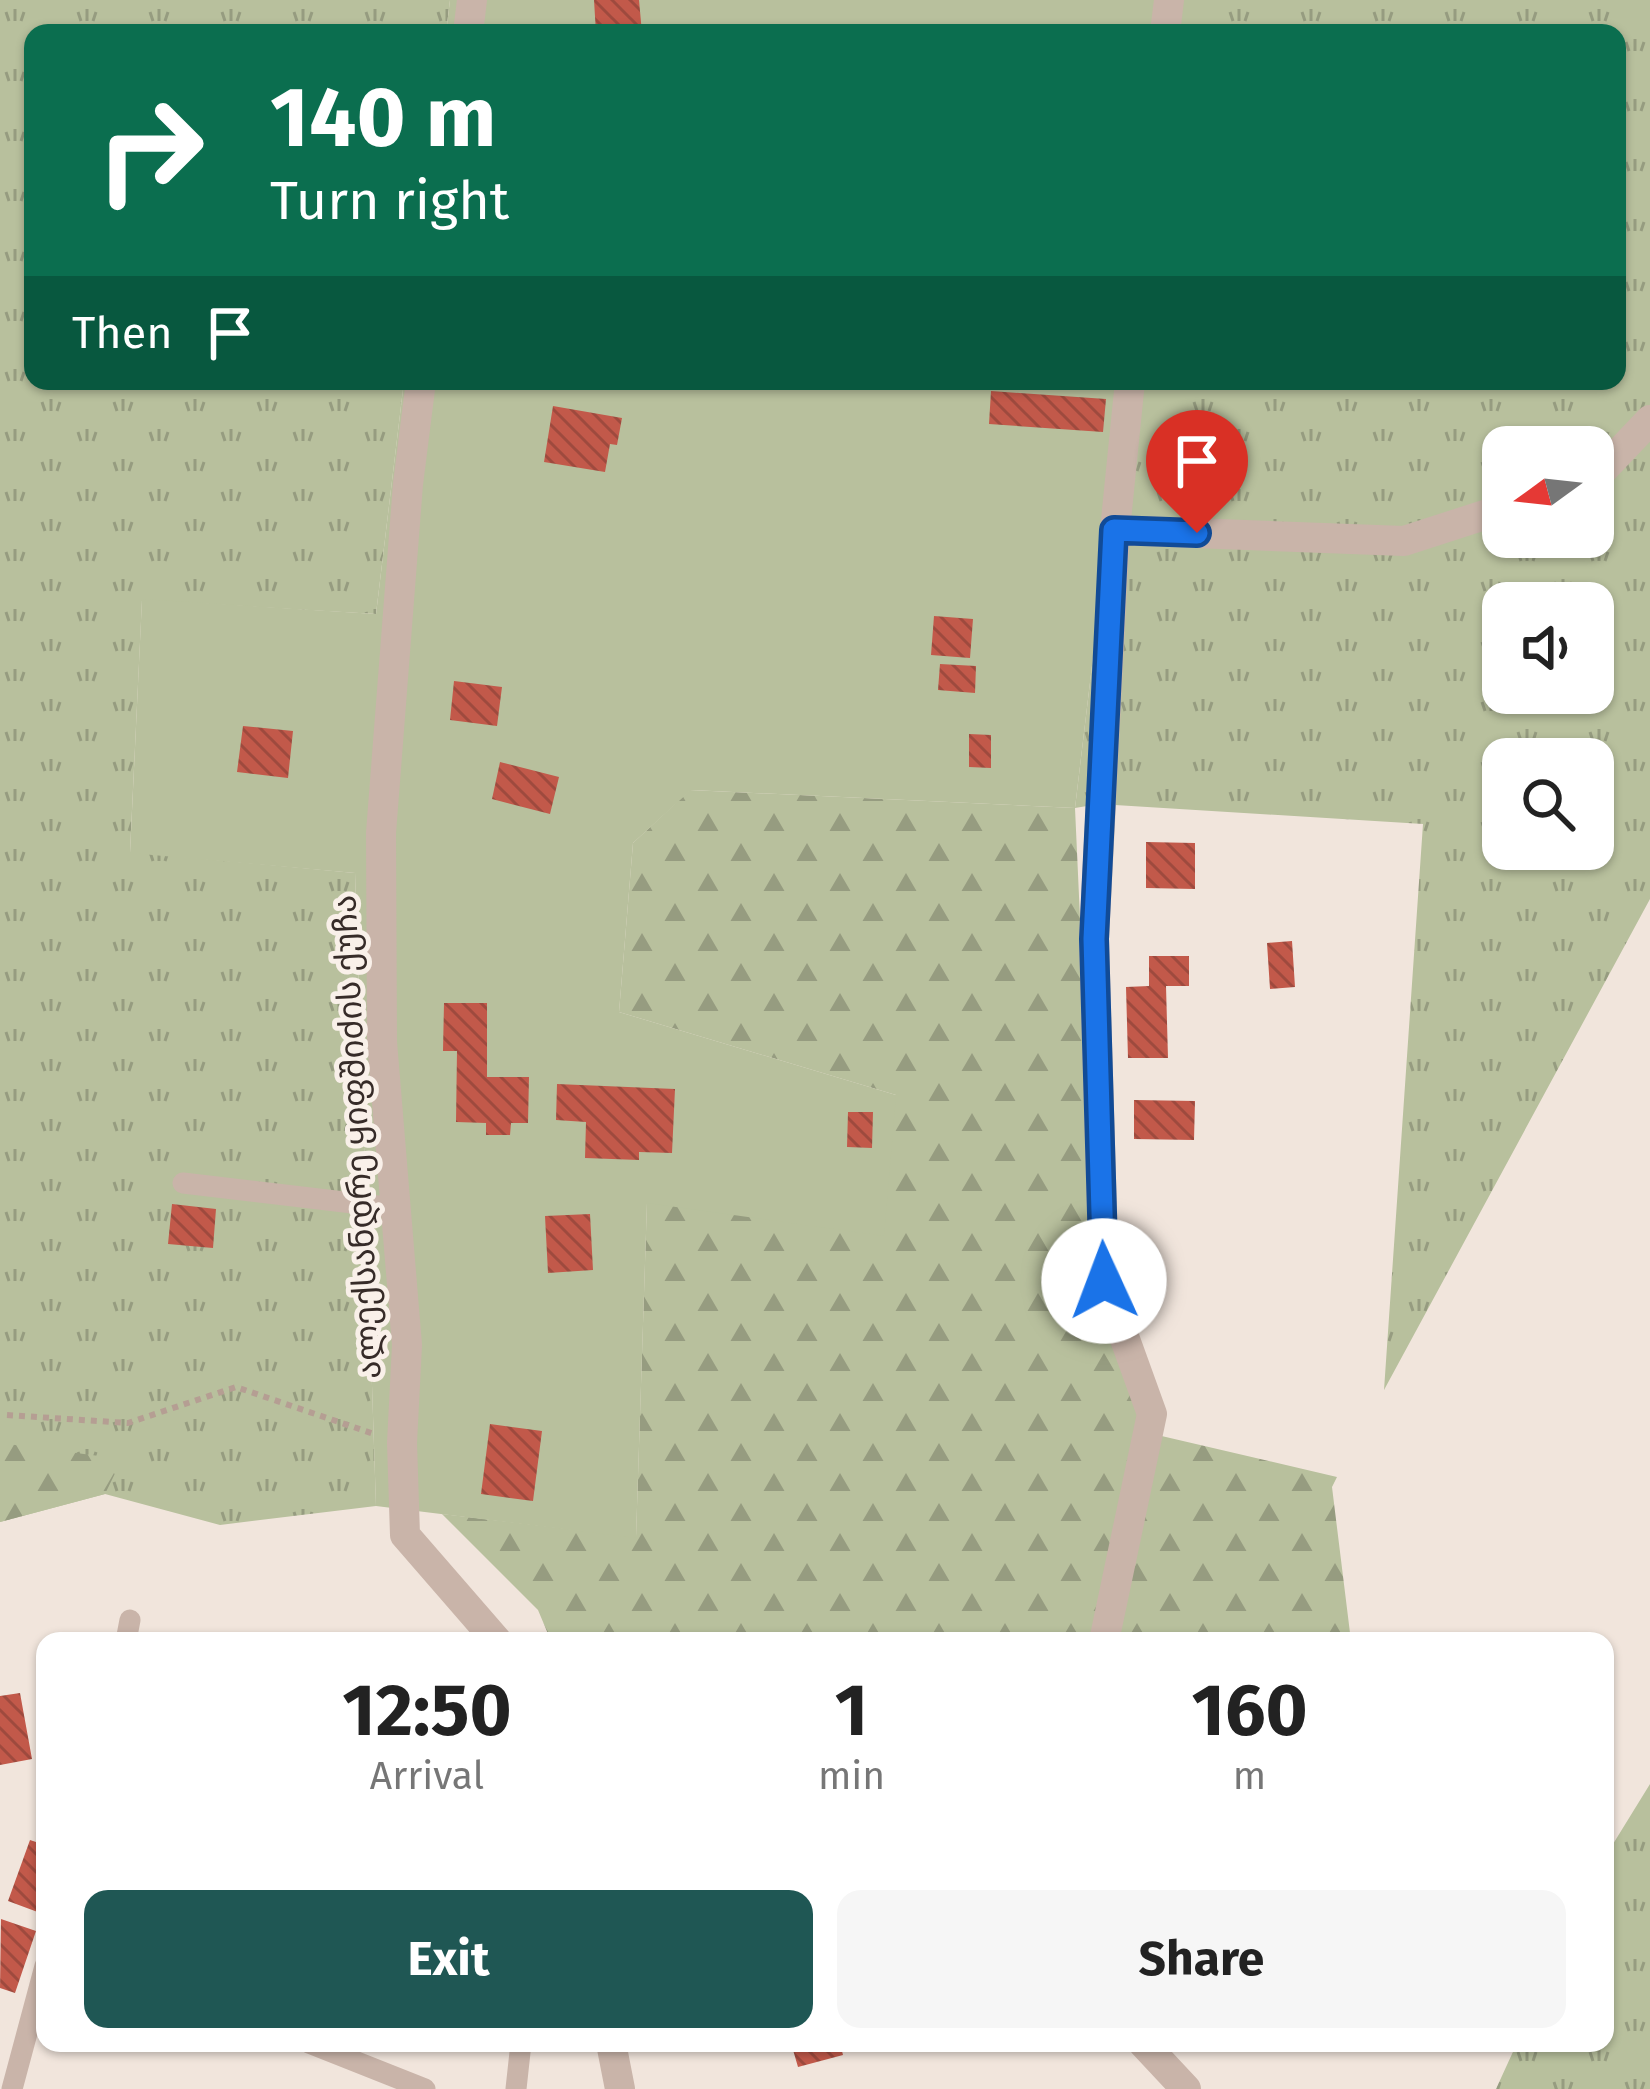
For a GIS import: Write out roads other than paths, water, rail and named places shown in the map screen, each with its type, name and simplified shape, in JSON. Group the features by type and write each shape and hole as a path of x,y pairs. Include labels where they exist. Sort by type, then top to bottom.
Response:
{"street":[{"name":"ალექსანდრე ყიფშიძის ქუჩა","path":"421,390 408,484 381,833 382,1042 407,1346 402,1443 405,1535 489,1632"},
{"path":"1106,1632 1152,1414 1104,1281 1094,939 1114,530 1129,390"},
{"path":"1614,458 1650,420"},
{"path":"1114,530 1404,541 1482,516"},
{"path":"613,2052 620,2089"},
{"path":"1151,2052 1186,2089"}],"lane":[{"path":"183,1183 395,1208"},
{"path":"12,2089 36,2000"},
{"path":"332,2052 425,2089"},
{"path":"516,2089 520,2052"}]}
